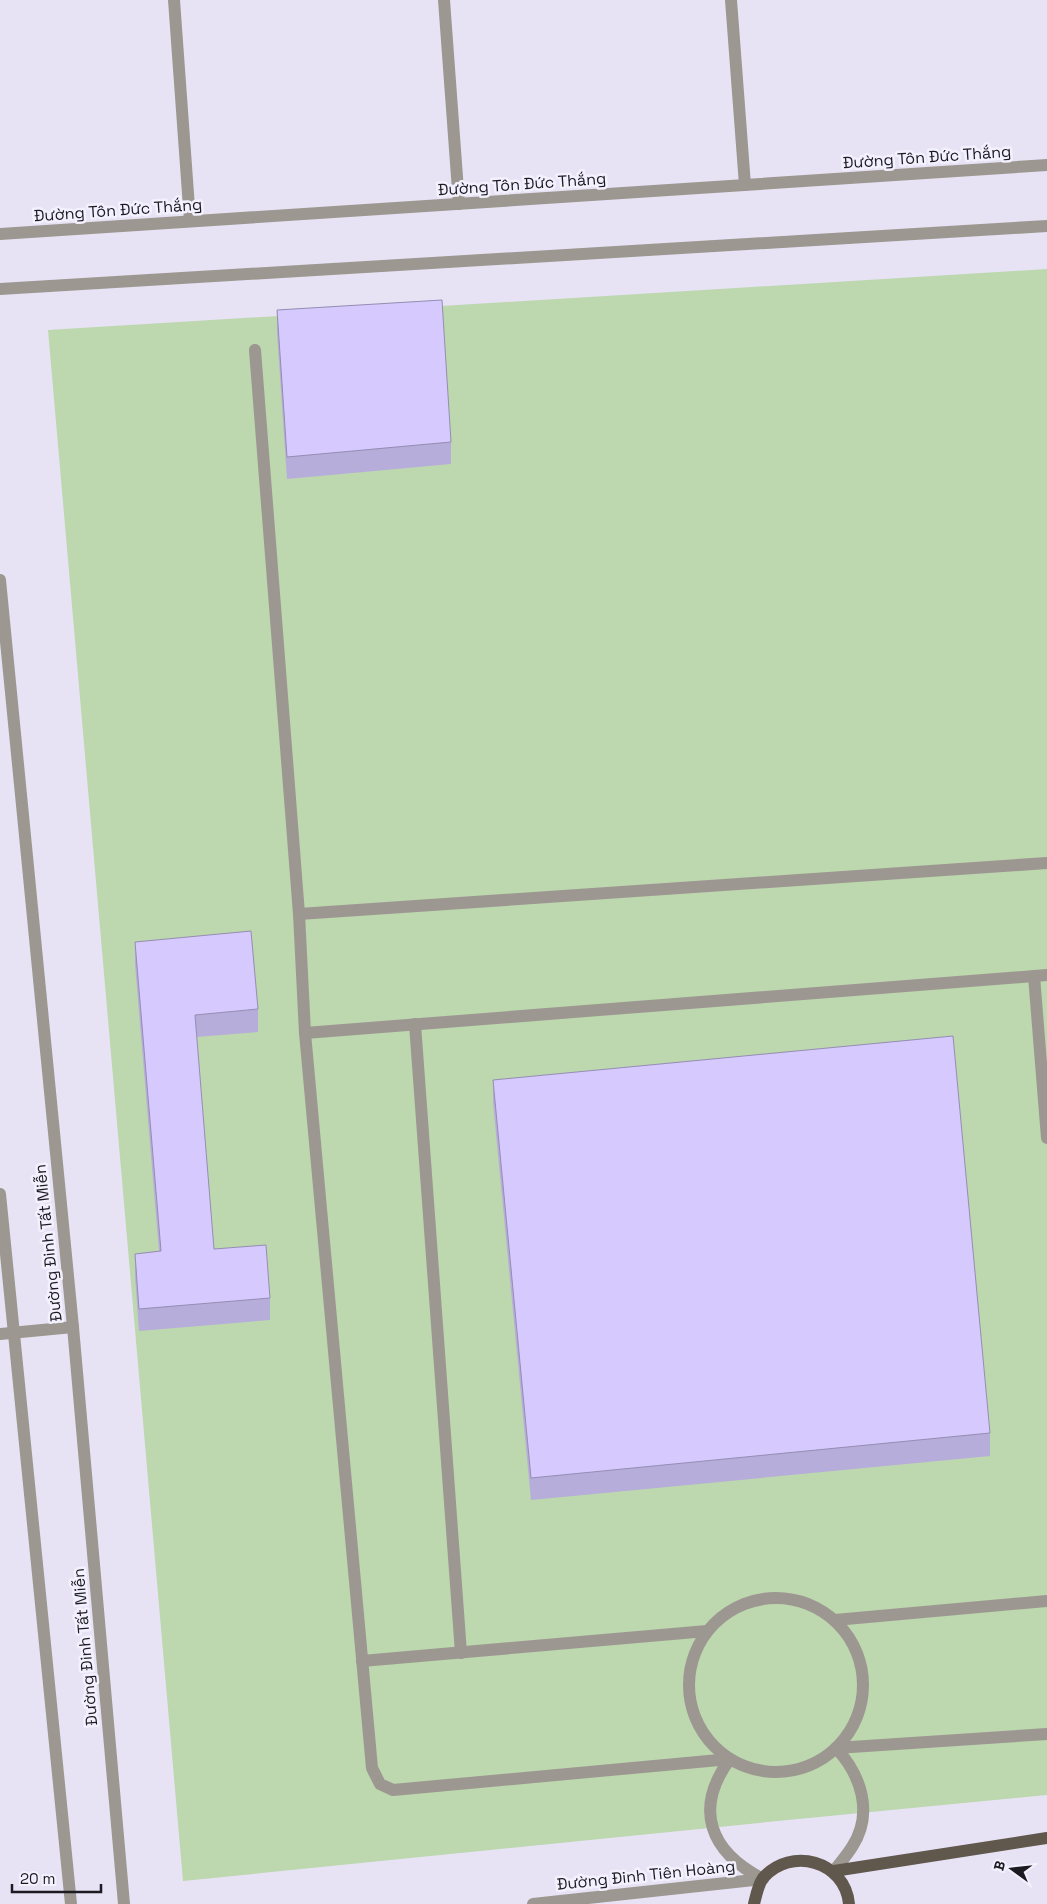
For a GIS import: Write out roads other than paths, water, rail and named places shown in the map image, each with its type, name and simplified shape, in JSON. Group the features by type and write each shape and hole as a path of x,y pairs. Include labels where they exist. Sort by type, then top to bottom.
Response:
{"main road":[{"path":"754,1904 763,1879 777,1868 790,1862 804,1861 818,1864 834,1871 1047,1838"},
{"path":"834,1871 848,1896 848,1904"}],"street":[{"path":"174,0 190,221"},
{"path":"444,0 459,204"},
{"path":"731,0 745,185"},
{"name":"Đường Tôn Đức Thắng","path":"0,234 1047,165"},
{"path":"0,289 1047,226"},
{"path":"255,350 299,914 304,1033 372,1768 380,1784 393,1790 730,1758"},
{"name":"Đường Đinh Tất Miễn","path":"0,580 3,642 73,1327 124,1904"},
{"path":"299,914 1047,863"},
{"path":"304,1033 1041,975 1047,1138"},
{"path":"415,1024 461,1652"},
{"path":"0,1194 71,1904"},
{"path":"0,1334 73,1327"},
{"path":"784,1597 811,1604 835,1620 853,1642 862,1669 862,1698 854,1725 836,1748 812,1764 785,1772 756,1770 730,1758 708,1739 694,1714 689,1685 694,1657 707,1631 728,1611 755,1600 784,1597"},
{"path":"835,1620 1047,1601"},
{"path":"362,1661 707,1631"},
{"path":"836,1748 1047,1734"},
{"path":"834,1871 853,1845 860,1829 863,1812 862,1794 857,1777 848,1761 836,1748"},
{"path":"730,1758 714,1784 710,1813 713,1827 718,1841 727,1854 738,1864 763,1879"},
{"name":"Đường Đinh Tiên Hoàng","path":"533,1904 763,1879"}]}
